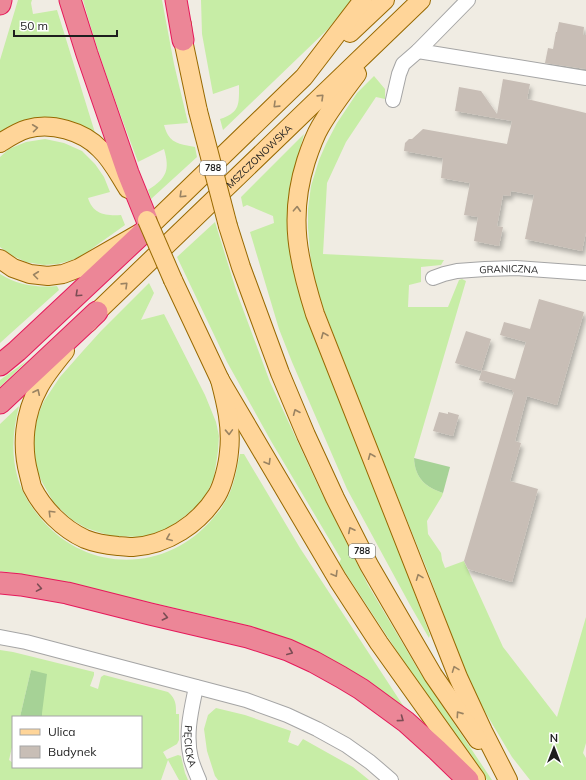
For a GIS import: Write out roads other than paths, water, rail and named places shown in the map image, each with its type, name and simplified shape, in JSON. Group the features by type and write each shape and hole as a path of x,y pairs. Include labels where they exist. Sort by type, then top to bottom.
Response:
{"highway":[{"path":"0,4 1,0"},
{"path":"0,364 17,351 147,224 126,177 70,0"},
{"path":"176,0 183,40"},
{"path":"0,403 97,312"},
{"path":"0,583 67,593 248,637 288,650 314,662 361,689 406,722 468,780"}],"main road":[{"path":"181,0 183,40"},
{"path":"304,78 364,0"},
{"path":"0,259 14,268 30,274 48,276 63,274 79,268 147,224 304,78 384,0"},
{"name":"MSZCZONOWSKA","path":"220,380 230,428 230,450 226,470 217,494 201,515 191,525 177,534 156,543 132,547 107,545 86,539 67,528 47,510 32,486 26,463 24,444 26,425 31,405 38,388 61,356 97,312 421,0"},
{"path":"402,19 331,108 319,128 308,154 301,177 297,201 296,218 300,261 315,314 458,677 507,780"},
{"name":"788","path":"183,40 198,111 228,226 246,282 280,373 306,435 338,504 369,565 433,675 507,780"},
{"path":"0,143 27,129 48,126 63,128 86,137 100,148 126,177"},
{"path":"147,224 220,380 338,580 379,643 477,780"}],"street":[{"path":"393,100 403,64 418,51 468,0"},
{"path":"418,51 586,78"},
{"name":"GRANICZNA","path":"433,278 457,271 485,269 516,268 586,272"},
{"path":"0,637 26,642 246,700 287,715 317,729 346,745 370,762 391,780"},
{"name":"PĘCICKA","path":"196,688 191,711 188,741 191,760 199,780"}]}
